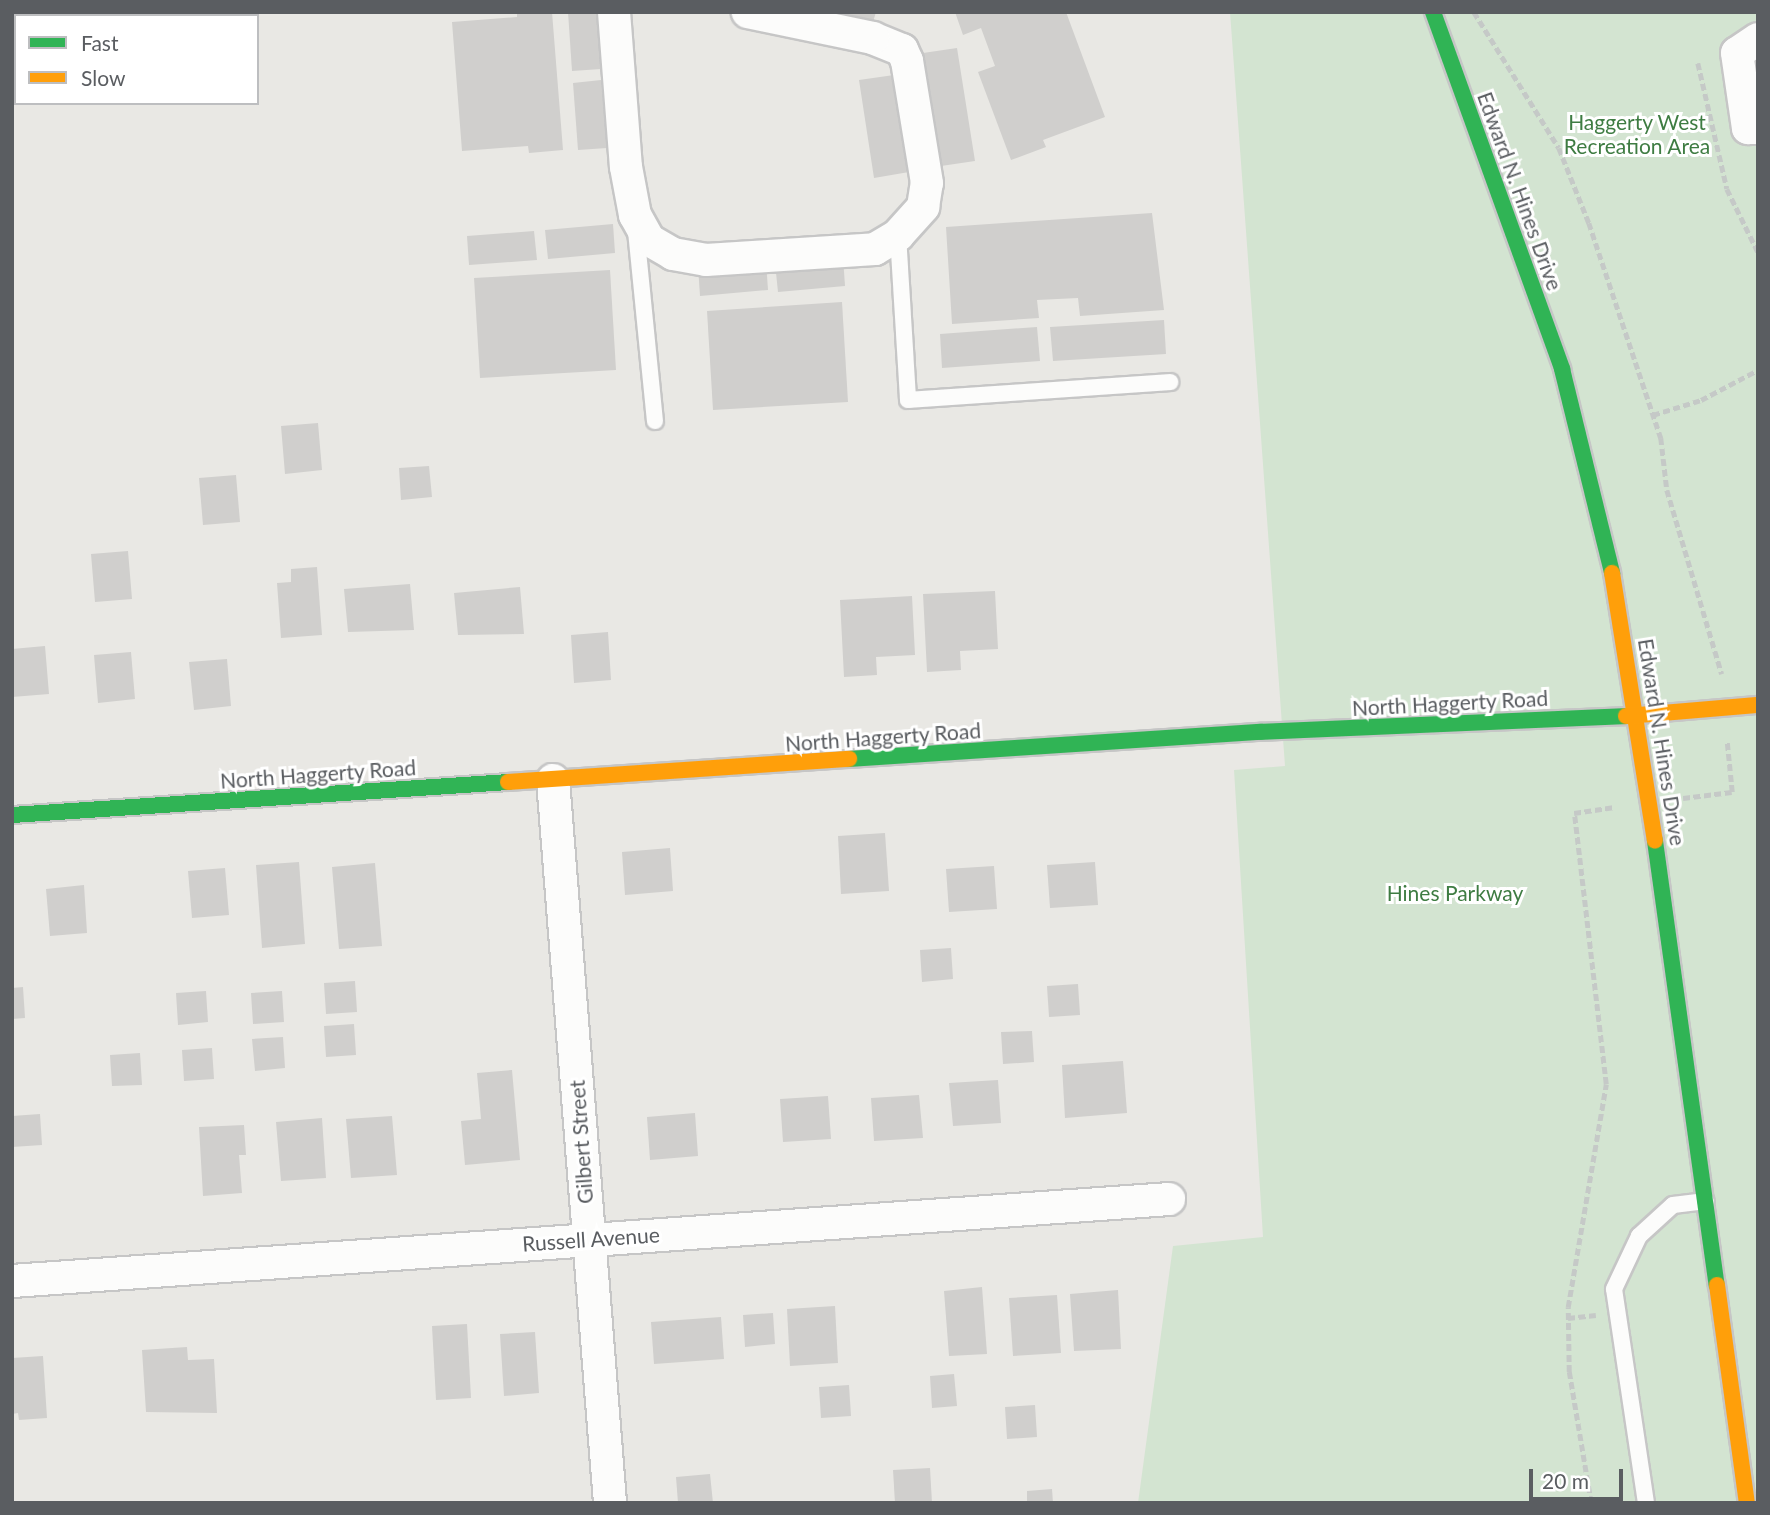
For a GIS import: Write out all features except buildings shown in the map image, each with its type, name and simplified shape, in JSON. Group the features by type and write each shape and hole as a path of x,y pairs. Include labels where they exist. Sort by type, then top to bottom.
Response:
{"street":[{"path":"614,12 626,167 635,215 649,240 673,254 706,260 875,249 898,235 923,207 927,183 908,61 902,50 873,38 748,12"},
{"name":"Edward N. Hines Drive","path":"1433,12 1562,369 1604,530 1639,715 1747,1503"},
{"path":"1758,39 1737,53 1748,128 1758,128"},
{"name":"North Haggerty Road","path":"12,815 1259,732 1639,715 1758,705"},
{"name":"Gilbert Street","path":"553,780 610,1503"},
{"name":"Russell Avenue","path":"12,1281 589,1238 1170,1199"}],"lane":[{"path":"635,215 655,421"},
{"path":"898,235 908,400 1170,382"},
{"path":"1646,1503 1615,1289 1639,1236 1673,1205 1706,1201"}],"path":[{"path":"1699,63 1727,189 1758,252"},
{"path":"1653,415 1701,400 1758,370"}],"green space":[{"name":"Hines Parkway","path":"1230,12 1758,12 1758,1503 1138,1503 1173,1246 1263,1237 1234,770 1285,766"}],"traffic: fast":[{"path":"1433,12 1562,369 1612,573"},
{"path":"849,759 1260,732 1626,716"},
{"path":"12,815 508,782"},
{"path":"1655,841 1717,1285"}],"traffic: slow":[{"path":"1612,573 1655,841"},
{"path":"1626,716 1758,705"},
{"path":"508,782 849,759"},
{"path":"1717,1285 1747,1503"}],"park label":[{"name":"Haggerty West Recreation Area","path":"1637,134"}]}
